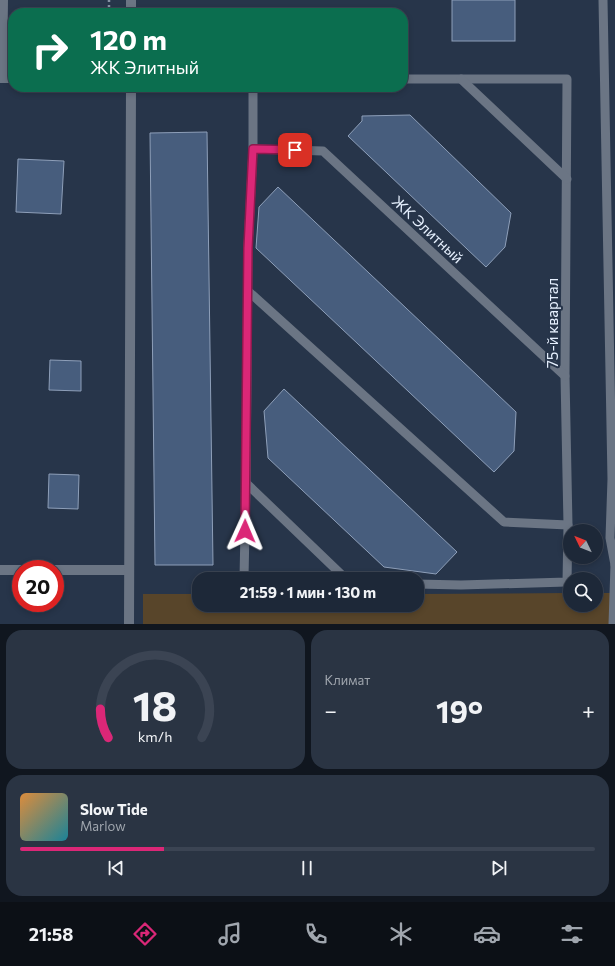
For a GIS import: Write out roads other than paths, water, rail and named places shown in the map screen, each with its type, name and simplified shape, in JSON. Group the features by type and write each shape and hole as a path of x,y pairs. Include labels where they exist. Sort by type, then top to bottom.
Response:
{"street":[{"path":"1,78 3,0"},
{"path":"129,624 131,92"},
{"path":"0,570 12,570"},
{"path":"64,570 129,570"}],"lane":[{"path":"603,0 612,479 610,538 615,565 613,624"},
{"name":"75-й квартал","path":"408,79 567,79 565,376 568,524"},
{"path":"461,79 567,179"},
{"path":"244,572 248,248 253,149 252,92"},
{"name":"ЖК Элитный","path":"253,149 323,151 565,376"},
{"path":"248,291 504,522 563,525"},
{"path":"246,484 339,572"},
{"name":"75-й квартал","path":"424,584 461,585 567,582 567,564"}]}
